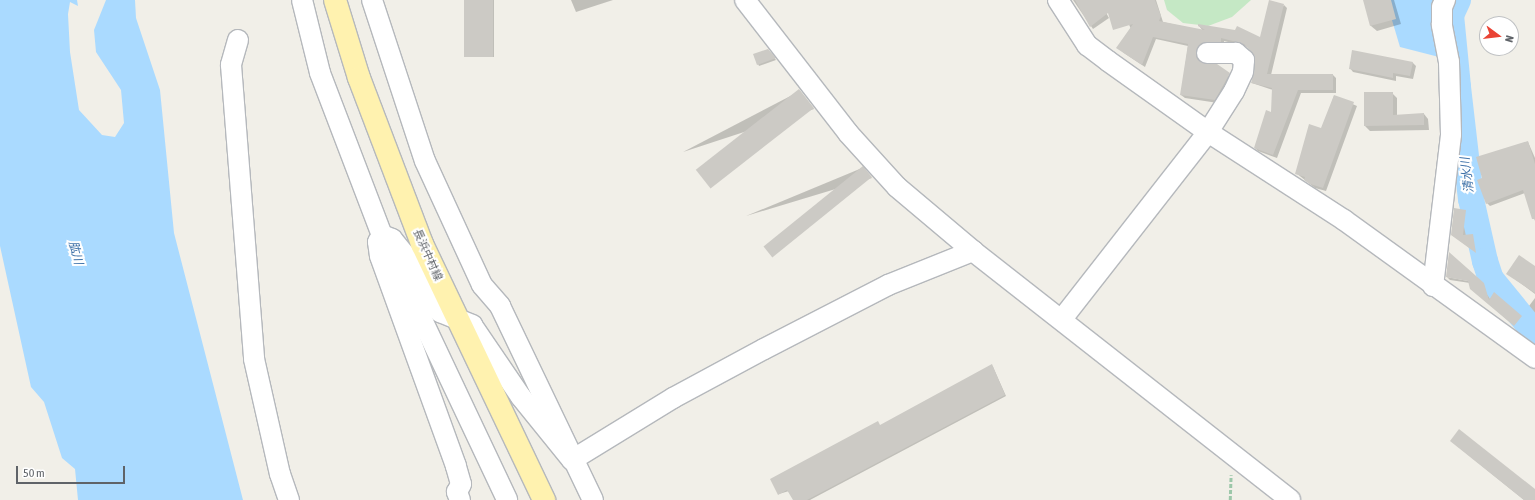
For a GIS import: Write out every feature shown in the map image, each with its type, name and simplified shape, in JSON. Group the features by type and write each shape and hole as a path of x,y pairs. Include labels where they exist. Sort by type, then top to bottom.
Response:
{"main road":[{"name":"長浜中村線","path":"335,0 359,78 422,244 544,500"}],"street":[{"path":"302,0 320,73 382,235 507,500"},
{"path":"372,0 394,72 428,168 482,285 500,306 592,500"},
{"path":"745,0 874,163 897,187 973,251 1062,319 1232,456 1290,500"},
{"path":"1058,0 1087,45 1208,132 1344,220 1433,286 1535,358"},
{"path":"1433,286 1451,134 1449,62 1442,25 1442,6 1445,0"},
{"path":"238,40 231,65 254,359 280,474 289,500"},
{"path":"1062,319 1208,132 1234,90 1243,72 1244,60 1236,53 1207,53"},
{"path":"382,235 392,238 406,256 440,312 472,325 521,397 572,460"},
{"path":"382,235 378,242 380,256 456,466 461,484 457,492 460,500"},
{"path":"572,460 673,398 764,349 888,285 973,251"}],"path":[{"path":"1230,500 1232,456"}],"green space":[{"path":"1164,0 1251,0 1232,17 1208,26 1183,23 1167,10"}],"water":[{"name":"肱川","path":"0,0 77,0 78,6 70,2 68,14 70,52 79,110 102,135 115,137 124,123 121,90 96,52 94,30 106,0 135,0 136,18 160,90 174,233 243,500 78,500 75,469 62,458 44,402 31,387 0,246"},
{"path":"1386,0 1438,0 1439,57 1400,47"}],"building":[{"path":"464,0 493,0 493,57 464,57"},
{"path":"1075,0 1155,0 1161,16 1159,21 1205,30 1198,26 1198,24 1235,30 1237,26 1260,37 1269,0 1284,4 1267,74 1333,74 1333,90 1298,90 1273,155 1254,148 1266,110 1271,112 1272,88 1251,83 1254,73 1255,56 1244,44 1221,38 1221,42 1201,43 1196,53 1197,59 1202,63 1217,64 1230,73 1215,100 1180,95 1188,44 1153,37 1142,65 1116,48 1133,24 1113,30 1108,13 1090,27"},
{"path":"1363,0 1391,0 1396,19 1370,26"},
{"path":"768,49 776,58 757,65 753,54"},
{"path":"1352,50 1413,62 1410,76 1393,73 1393,78 1349,69"},
{"path":"799,89 814,108 711,189 696,170"},
{"path":"1364,92 1393,92 1393,115 1424,113 1424,125 1364,126"},
{"path":"1334,95 1354,102 1323,188 1310,184 1304,180 1305,177 1295,174 1309,124 1321,128"},
{"path":"1528,141 1535,164 1535,219 1532,219 1523,190 1486,204 1477,180 1482,178 1476,157"},
{"path":"863,166 872,177 772,257 764,247"},
{"path":"1454,208 1466,210 1463,235 1473,234 1476,253 1451,235"},
{"path":"1449,252 1484,283 1489,300 1494,292 1522,316 1514,326 1470,289 1468,281 1446,277"},
{"path":"1519,255 1535,266 1535,293 1506,274"},
{"path":"992,364 1005,395 807,500 793,500 787,490 778,495 770,479 878,421 880,425"},
{"path":"1459,429 1535,489 1535,500 1524,500 1450,441"}],"waterway":[{"name":"清水川","path":"1458,0 1451,15 1458,87 1471,199 1485,261 1491,279 1535,333"}]}
